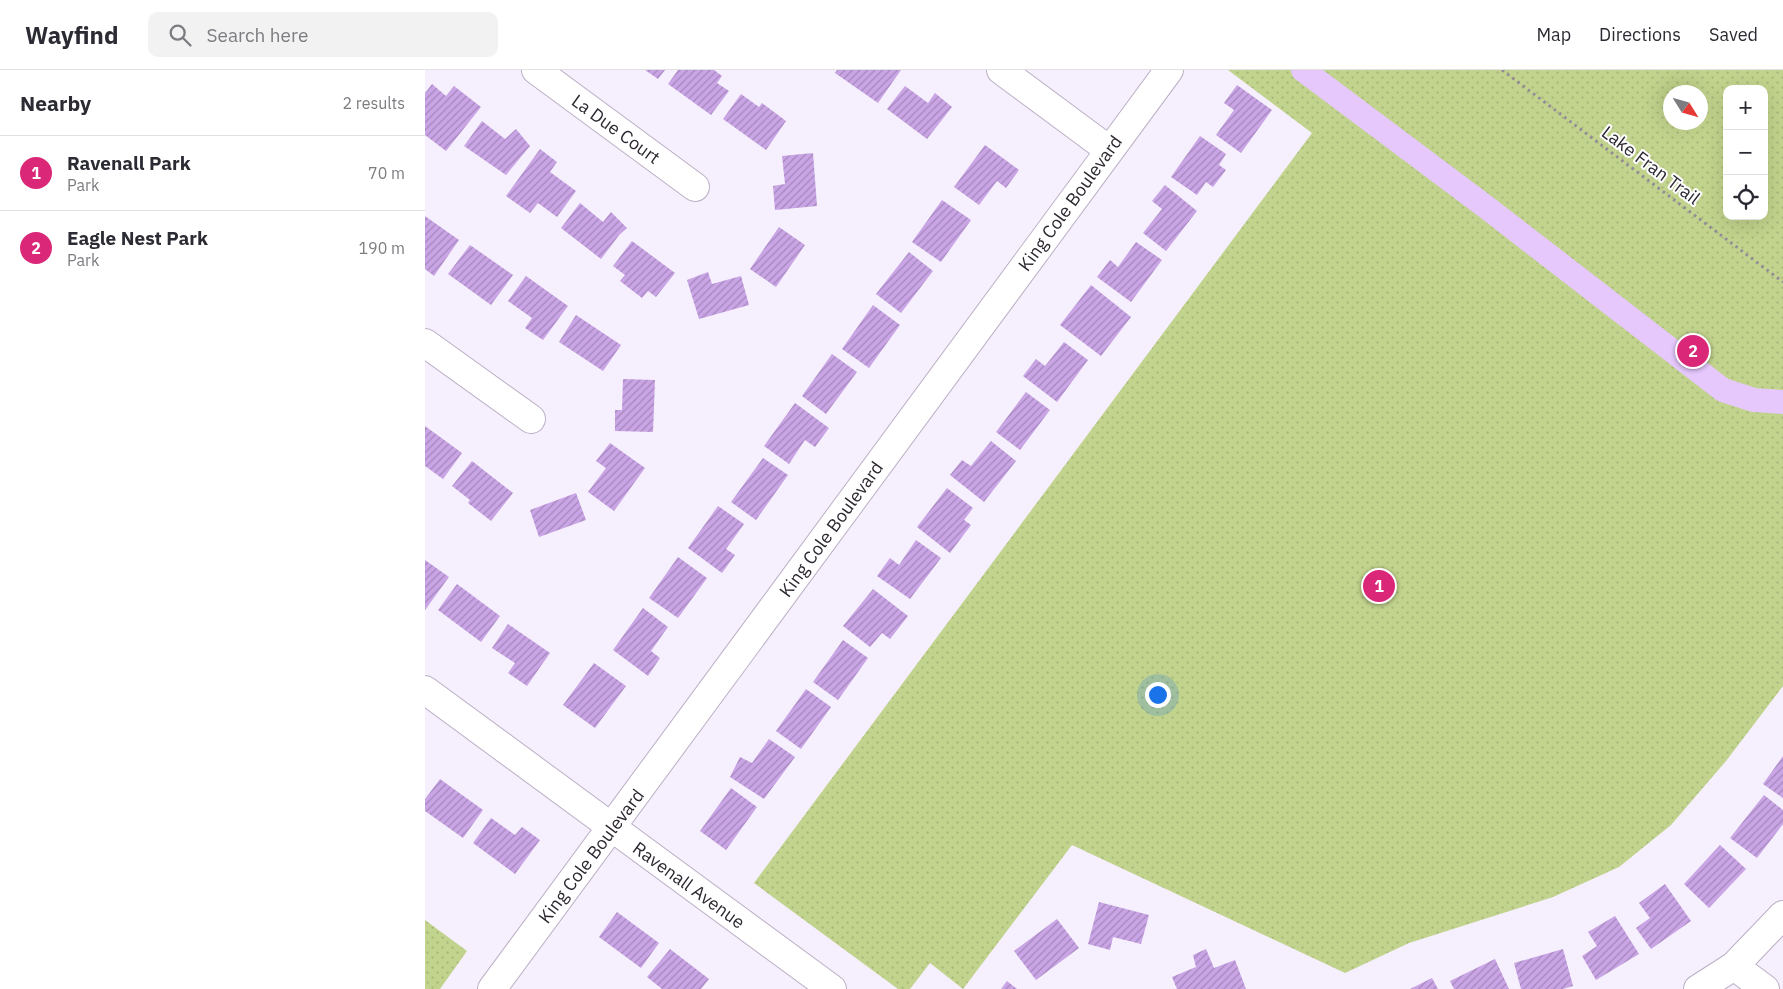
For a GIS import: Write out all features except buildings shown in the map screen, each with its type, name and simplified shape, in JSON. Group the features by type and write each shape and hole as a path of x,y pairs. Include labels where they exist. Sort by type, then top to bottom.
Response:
{"street":[{"name":"La Due Court","path":"536,70 695,187"},
{"path":"1001,70 1109,150"},
{"name":"King Cole Boulevard","path":"492,989 1169,70"},
{"path":"425,343 531,419"},
{"name":"Ravenall Avenue","path":"425,690 832,989"},
{"path":"1698,989 1734,966 1783,915"},
{"path":"1734,966 1765,989"}],"path":[{"name":"Lake Fran Trail","path":"1502,70 1783,282"}],"green space":[{"path":"1228,70 1783,70 1783,686 1726,761 1671,825 1619,867 1553,897 1409,943 1345,973 1072,845 963,989 930,963 910,989 898,989 754,883 1312,133"},
{"path":"425,920 467,951 440,989 425,989"}],"waterway":[{"path":"1303,70 1486,207 1723,390 1754,400 1783,402"}],"place":[{"name":"Eagle Nest Park","path":"1693,351"},
{"name":"Ravenall Park","path":"1379,586"}]}
